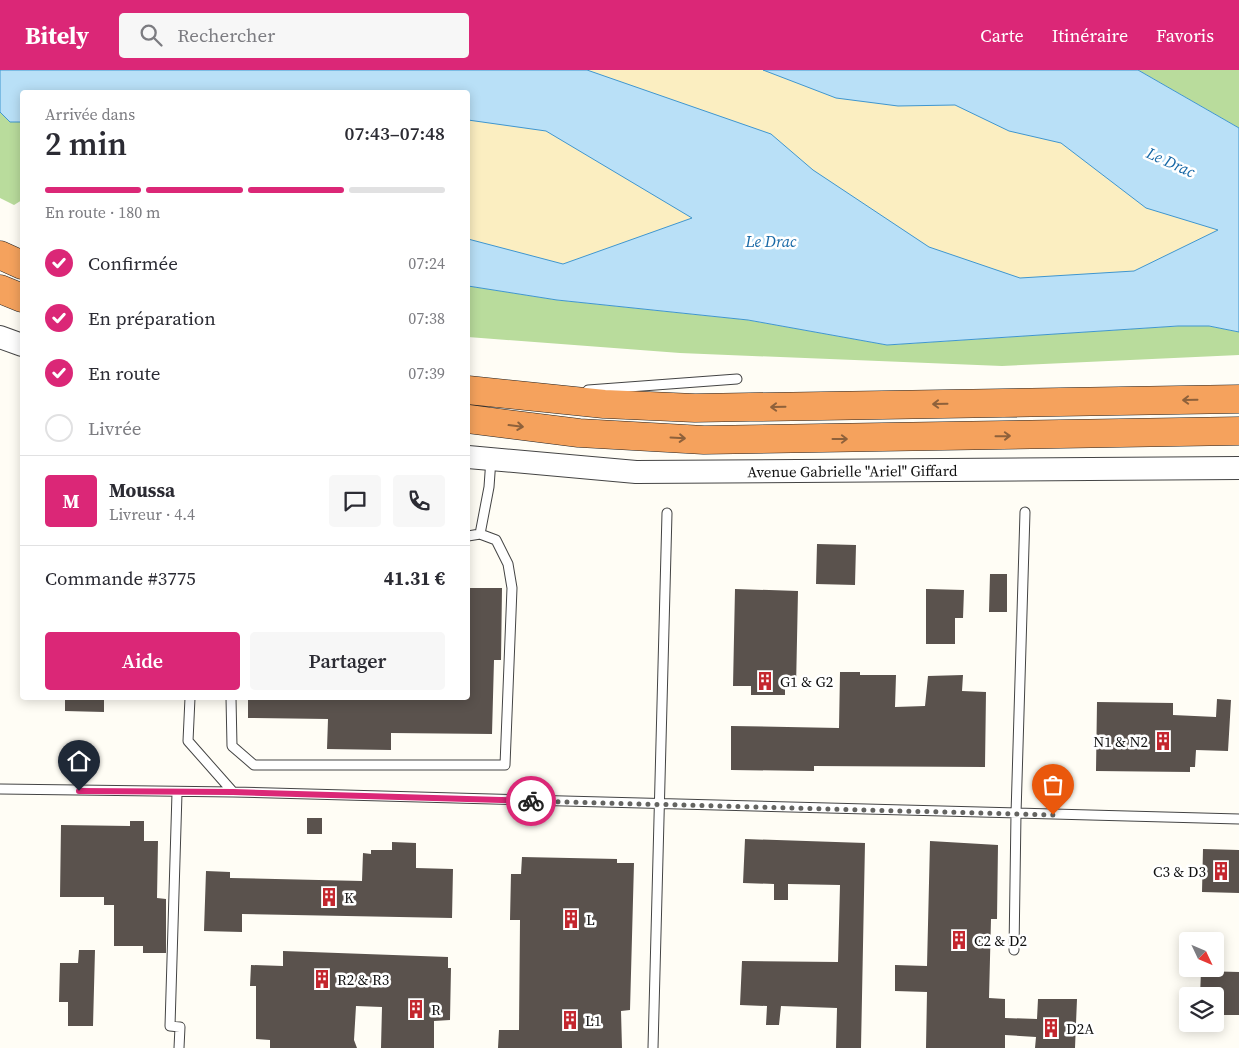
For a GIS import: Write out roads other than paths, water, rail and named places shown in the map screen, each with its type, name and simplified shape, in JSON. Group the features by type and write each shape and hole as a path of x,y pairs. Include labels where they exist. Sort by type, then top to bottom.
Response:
{"highway":[{"path":"0,255 20,264"},
{"path":"0,289 20,297"},
{"path":"470,390 604,404 695,408 1239,399"},
{"path":"470,420 579,433 704,440 1239,431"}],"street":[{"path":"0,338 20,344"},
{"name":"Avenue Gabrielle \"Ariel\" Giffard","path":"470,457 636,472 1239,468"}],"lane":[{"path":"515,396 737,379"},
{"path":"480,534 489,487 491,459"},
{"path":"1014,950 1016,814 1026,512"},
{"path":"653,1048 661,804 667,513"},
{"path":"231,700 232,746 254,765 504,765 512,588 508,564 496,540 480,534 470,536"},
{"path":"190,700 188,741 233,792"},
{"path":"0,789 177,793 233,792 1239,819"},
{"path":"177,793 170,1026 180,1027 179,1048"}],"water":[{"name":"Le Drac","path":"0,70 587,70 771,134 813,170 929,247 1020,278 1134,271 1218,230 1146,208 1061,143 1009,131 955,105 898,106 836,98 763,70 1138,70 1239,128 1239,332 1209,326 1178,326 887,345 748,320 557,300 470,286 470,240 563,264 692,218 546,131 470,120 470,90 20,90 20,122 10,122 0,112"}],"place":[{"name":"G1 & G2","path":"765,681"},
{"name":"N1 & N2","path":"1163,741"},
{"name":"C3 & D3","path":"1221,871"},
{"name":"K","path":"329,897"},
{"name":"L","path":"571,919"},
{"name":"C2 & D2","path":"959,940"},
{"name":"R2 & R3","path":"322,979"},
{"name":"R","path":"416,1009"},
{"name":"L1","path":"570,1020"},
{"name":"D2A","path":"1051,1028"}]}
